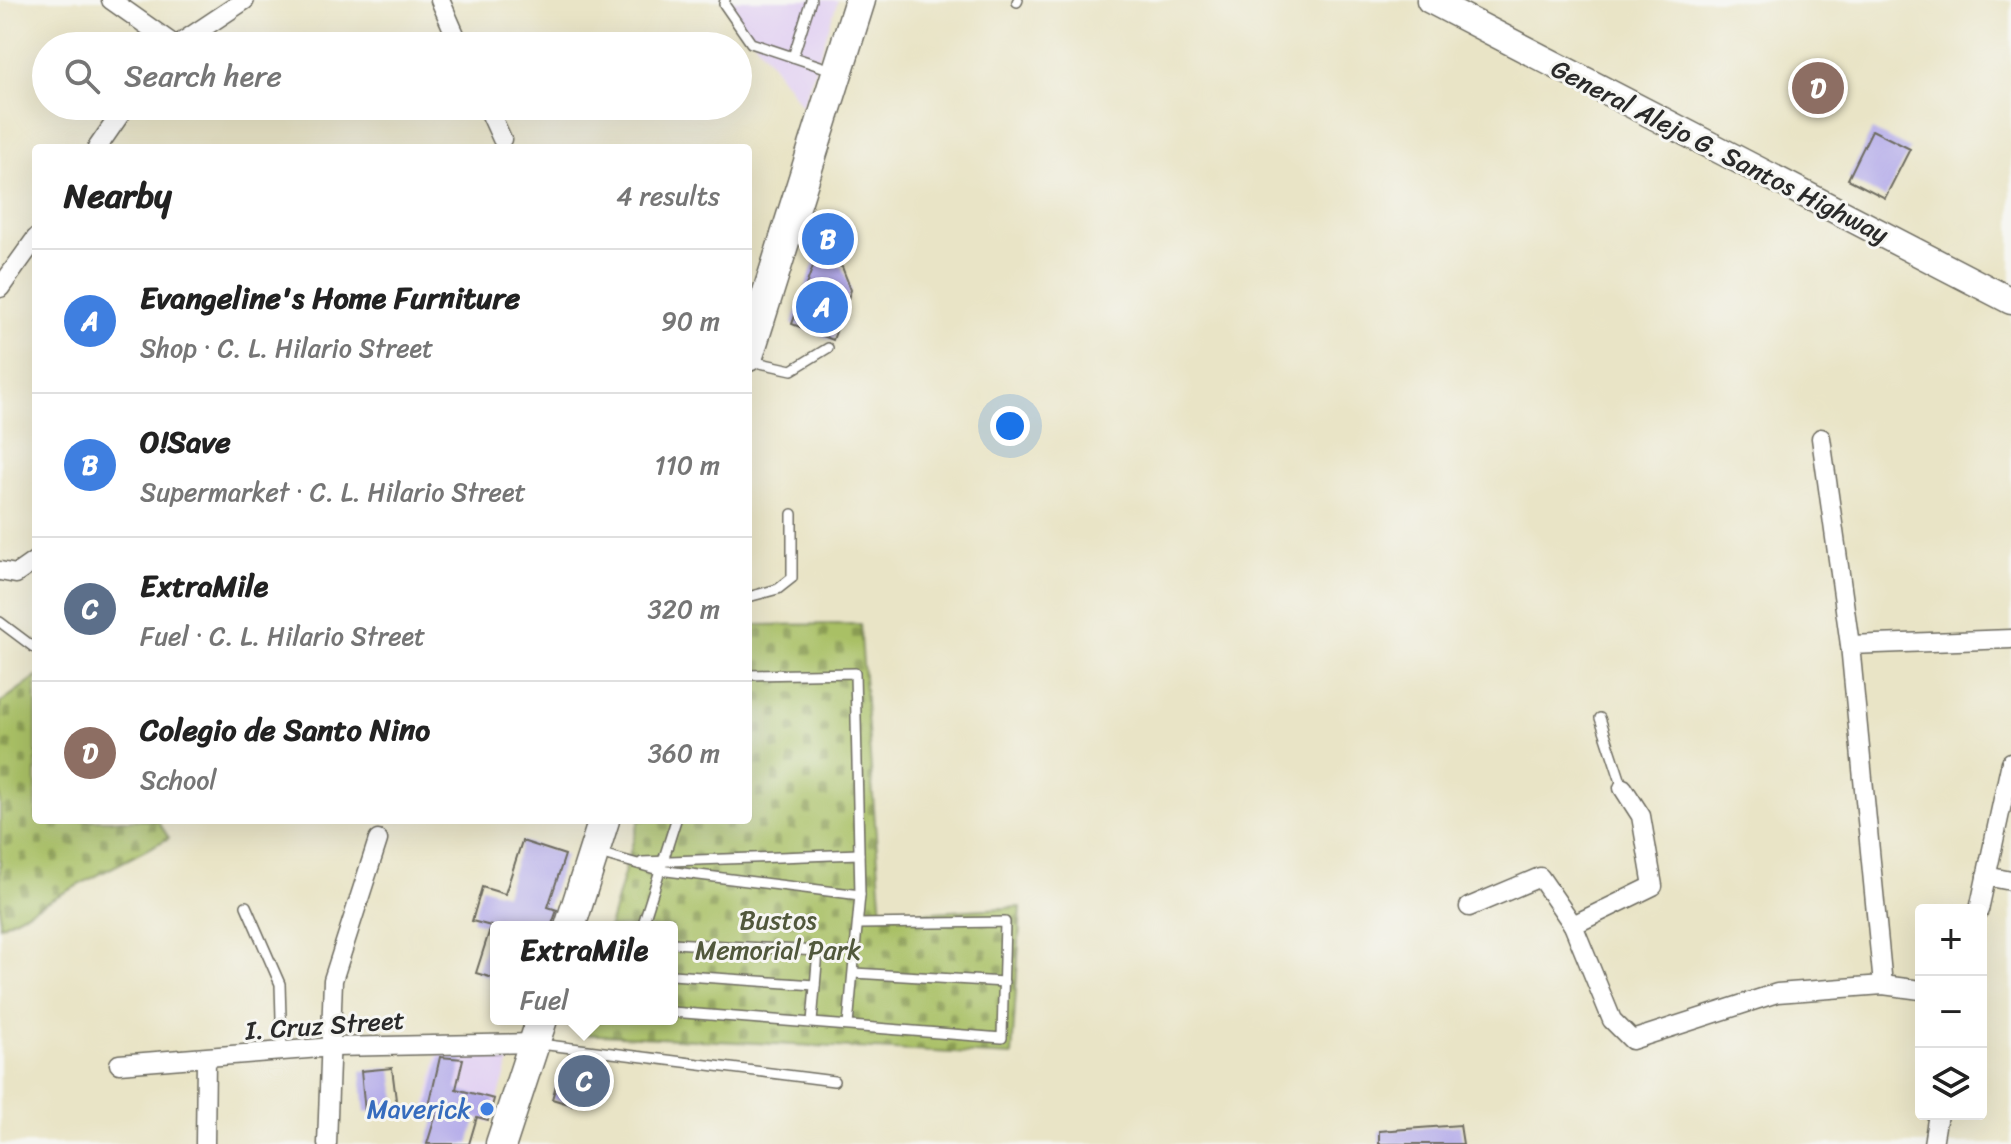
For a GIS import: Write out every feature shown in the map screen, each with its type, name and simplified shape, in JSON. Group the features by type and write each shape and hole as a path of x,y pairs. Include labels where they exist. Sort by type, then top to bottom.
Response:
{"main road":[{"path":"752,345 860,0"},
{"name":"General Alejo G. Santos Highway","path":"1430,0 2011,301"},
{"path":"572,921 603,824"},
{"path":"501,1144 538,1031"}],"street":[{"path":"111,0 156,32"},
{"path":"197,32 245,0"},
{"path":"440,0 454,32"},
{"path":"105,144 118,120"},
{"path":"493,120 502,139"},
{"path":"0,288 32,244"},
{"path":"1821,438 1850,645 1883,985"},
{"path":"0,571 16,574 32,563"},
{"path":"1850,645 2011,639"},
{"path":"1980,904 2011,762"},
{"path":"1573,925 1653,886 1641,816 1623,788"},
{"path":"327,1144 333,1047 333,980 378,840"},
{"path":"1986,876 2011,881"},
{"path":"1469,907 1540,877 1573,925 1612,1020 1632,1040 1777,993 1883,985 1915,989"},
{"name":"I. Cruz Street","path":"119,1064 538,1031"},
{"path":"205,1144 206,1059"},
{"path":"1933,1144 1937,1120"}],"lane":[{"path":"725,0 724,4 743,32"},
{"path":"793,57 808,1"},
{"path":"752,43 839,72"},
{"path":"752,359 792,370 828,348"},
{"path":"752,596 778,589 792,578 792,514"},
{"path":"0,622 32,646"},
{"path":"752,675 855,673 860,895 848,1025"},
{"path":"1600,718 1623,788"},
{"path":"644,921 675,824"},
{"path":"594,852 640,863 860,895"},
{"path":"661,865 859,854"},
{"path":"246,906 280,984 282,1052"},
{"path":"678,1012 1002,1038 1005,922 858,924"},
{"path":"678,943 818,951 812,1022"},
{"path":"854,973 1004,982"},
{"path":"678,975 815,985"},
{"path":"538,1031 834,1081"}],"shaded area":[{"path":"724,0 838,0 802,107 752,38 752,32 748,32"},
{"path":"439,1051 512,1053 491,1122 426,1106"}],"green space":[{"name":"Bustos Memorial Park","path":"860,624 882,915 1021,907 1012,1056 580,1034 582,1025 678,1025 678,921 611,921 638,824 752,824 752,625"},
{"path":"32,680 32,824 160,824 169,838 0,926 0,703"}],"building":[{"path":"1872,130 1910,149 1885,198 1848,179"},
{"path":"816,258 842,267 851,290 833,340 792,324"},
{"path":"522,841 565,855 548,907 557,910 553,921 490,921 490,926 472,921 482,887 505,894"},
{"path":"490,929 490,977 476,973"},
{"path":"440,1057 463,1059 456,1089 494,1099 488,1120 477,1117 469,1144 427,1144 438,1108 429,1106"},
{"path":"392,1068 397,1108 365,1112 361,1071"},
{"path":"560,1072 580,1078 572,1105 552,1099"},
{"path":"1460,1125 1463,1144 1379,1144 1379,1131"}],"place":[{"name":"Colegio de Santo Nino","path":"1818,88"},
{"name":"O!Save","path":"828,239"},
{"name":"Evangeline's Home Furniture","path":"822,307"},
{"name":"ExtraMile","path":"584,1081"},
{"name":"Maverick","path":"487,1109"}]}
